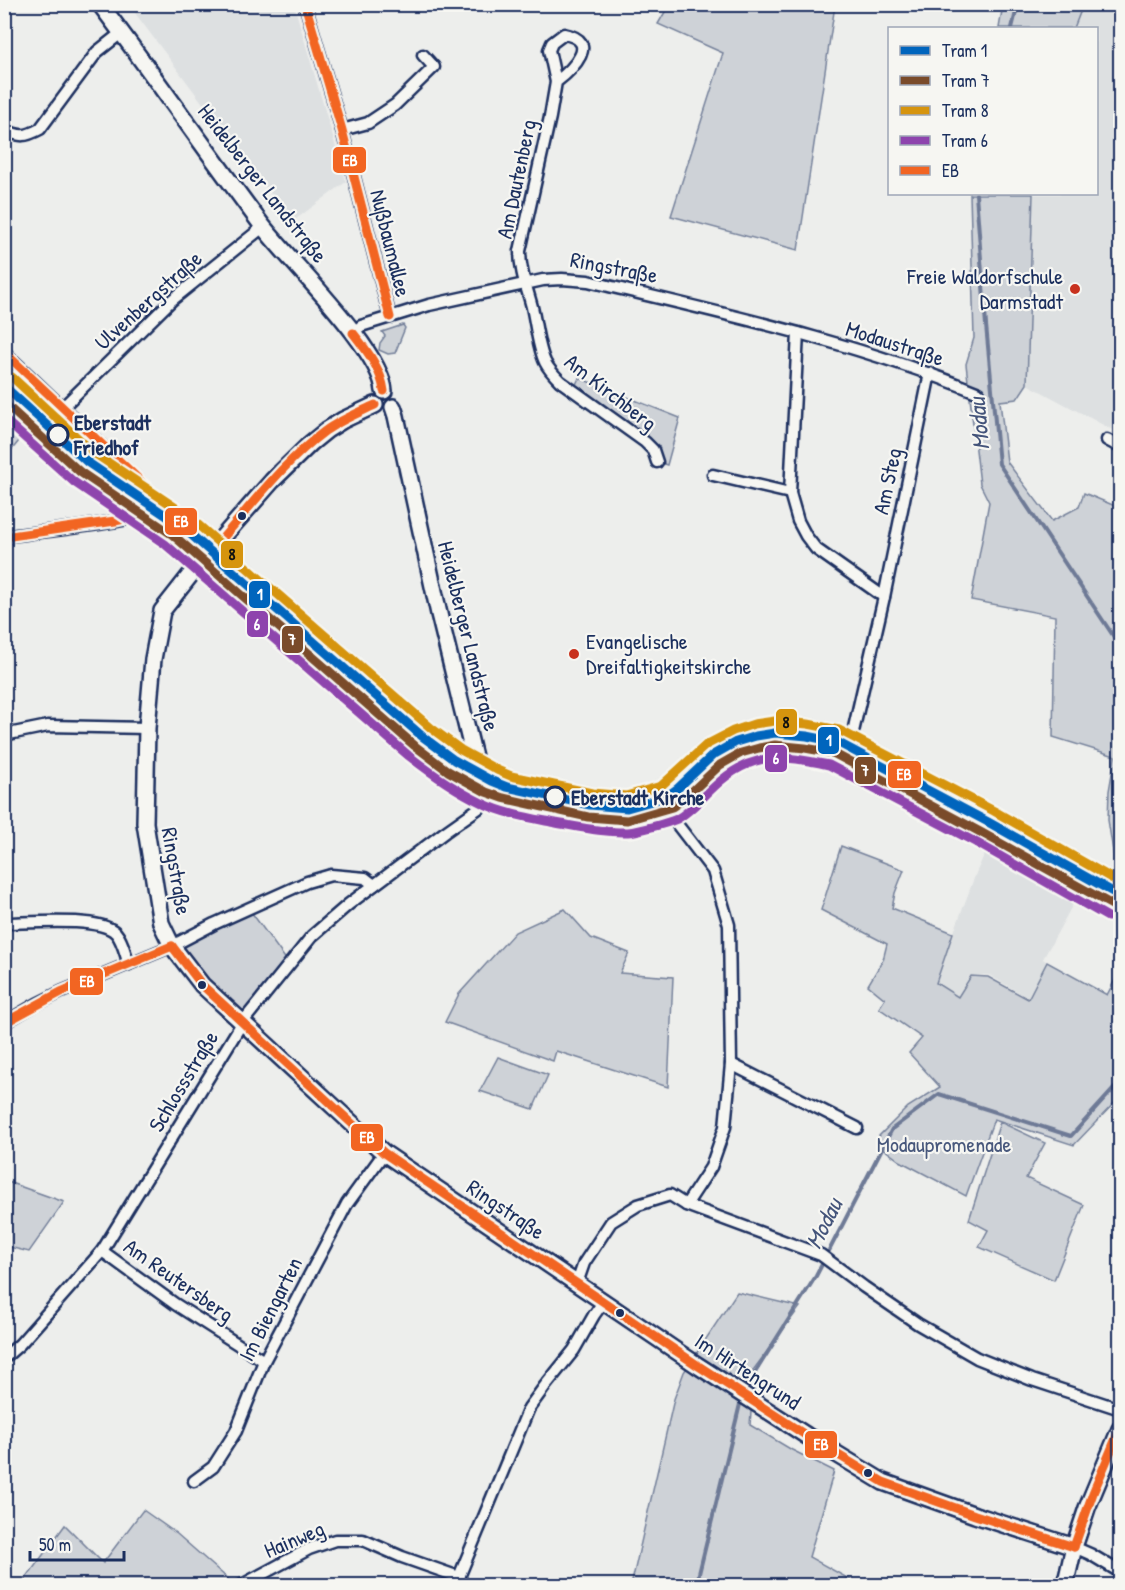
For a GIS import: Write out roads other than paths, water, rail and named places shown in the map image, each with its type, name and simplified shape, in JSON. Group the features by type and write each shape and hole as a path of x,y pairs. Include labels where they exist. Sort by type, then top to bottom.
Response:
{"street":[{"name":"Heidelberger Landstraße","path":"100,4 259,230 332,307 353,333 369,355 382,380 384,391"},
{"name":"Nußbaumallee","path":"305,4 342,130 390,317"},
{"path":"4,130 16,135 27,136 40,129 97,52 121,33"},
{"path":"342,130 368,123 395,105 434,67 423,55"},
{"name":"Am Dautenberg","path":"525,284 520,251 556,82"},
{"name":"Ulvenbergstraße","path":"63,407 172,300 259,230"},
{"name":"Ringstraße","path":"353,333 361,326 429,305 543,280 562,279 588,281 798,333"},
{"name":"Am Kirchberg","path":"525,284 544,360 550,371 567,386 645,442 653,450 657,462"},
{"path":"798,333 790,494 798,521 816,549 884,597"},
{"name":"Modaustraße","path":"798,333 930,373 979,393"},
{"path":"4,352 149,489 165,507 431,741 477,769 509,784 552,795 600,803 627,804 656,797 679,783 718,748 733,739 776,730 813,734 838,739 850,745 1120,891"},
{"name":"Am Steg","path":"850,745 884,597 930,373"},
{"path":"384,391 390,393 394,398 393,407 385,412 378,410 375,405 375,397 384,391"},
{"name":"Ringstraße","path":"375,405 343,420 311,443 272,481 162,612 153,659 147,728 145,823 161,923 172,946 202,985 384,1153 604,1302"},
{"name":"Heidelberger Landstraße","path":"393,407 439,614 477,769"},
{"path":"1107,440 1120,447"},
{"path":"713,475 790,494"},
{"path":"4,537 121,520 152,514 165,507"},
{"path":"4,735 48,726 147,728"},
{"name":"Schlossstraße","path":"4,1358 20,1344 102,1251 242,1023 312,936 349,904 509,784"},
{"path":"656,797 713,871 729,925 731,1065 725,1127 711,1167 686,1205"},
{"path":"4,1023 45,1000 172,946 214,924 307,882 331,875 365,878 374,885"},
{"path":"4,923 60,921 113,930 118,936 129,964"},
{"path":"731,1065 857,1128"},
{"name":"Im Biengarten","path":"194,1481 213,1467 236,1431 264,1361 347,1204 384,1153"},
{"path":"576,1283 584,1263 611,1222 638,1205 670,1195 686,1205 821,1255 918,1324 977,1358 1032,1380 1120,1409"},
{"name":"Am Reutersberg","path":"102,1251 175,1304 264,1361"},
{"path":"461,1581 529,1408 574,1350 604,1302"},
{"name":"Im Hirtengrund","path":"604,1302 750,1400 883,1482 983,1518 1074,1547"},
{"path":"1065,1586 1074,1547 1090,1500 1120,1428"},
{"name":"Hainweg","path":"240,1586 309,1549 335,1540 363,1540 461,1581"},
{"path":"1074,1547 1120,1572"}],"waterway":[{"name":"Modau","path":"1012,27 1018,4"},
{"name":"Modau","path":"976,195 999,464 1116,640 1120,653"},
{"name":"Modau","path":"744,1390 816,1276 892,1129 939,1094 1071,1136 1120,1082"},
{"name":"Modau","path":"696,1586 741,1400"}],"tram line":[{"name":"8","path":"12,377 94,453 188,516 431,728 461,750 497,770 511,776 592,793 626,796 661,786 706,745 733,731 754,724 775,721 808,724 839,730 994,811 1120,883"},
{"path":"4,378 25,405"},
{"name":"1","path":"4,386 87,462 180,525 423,737 454,760 492,781 507,787 590,805 627,808 666,797 713,755 736,742 775,733 807,736 837,742 988,822 1120,896"},
{"name":"7","path":"4,403 80,472 173,535 415,746 448,771 486,792 588,817 627,820 672,807 720,765 741,753 775,745 833,753 1114,906"},
{"name":"6","path":"4,419 74,482 165,544 409,756 462,793 482,803 509,813 537,819 610,832 628,832 677,819 729,775 755,761 797,759 829,765 977,843 1108,917"}],"place":[{"name":"Freie Waldorfschule Darmstadt","path":"1075,289"},
{"name":"Eberstadt Friedhof","path":"58,435"},
{"name":"Evangelische Dreifaltigkeitskirche","path":"574,654"},
{"name":"Eberstadt Kirche","path":"555,797"}],"park label":[{"name":"Modaupromenade","path":"944,1144"}]}
